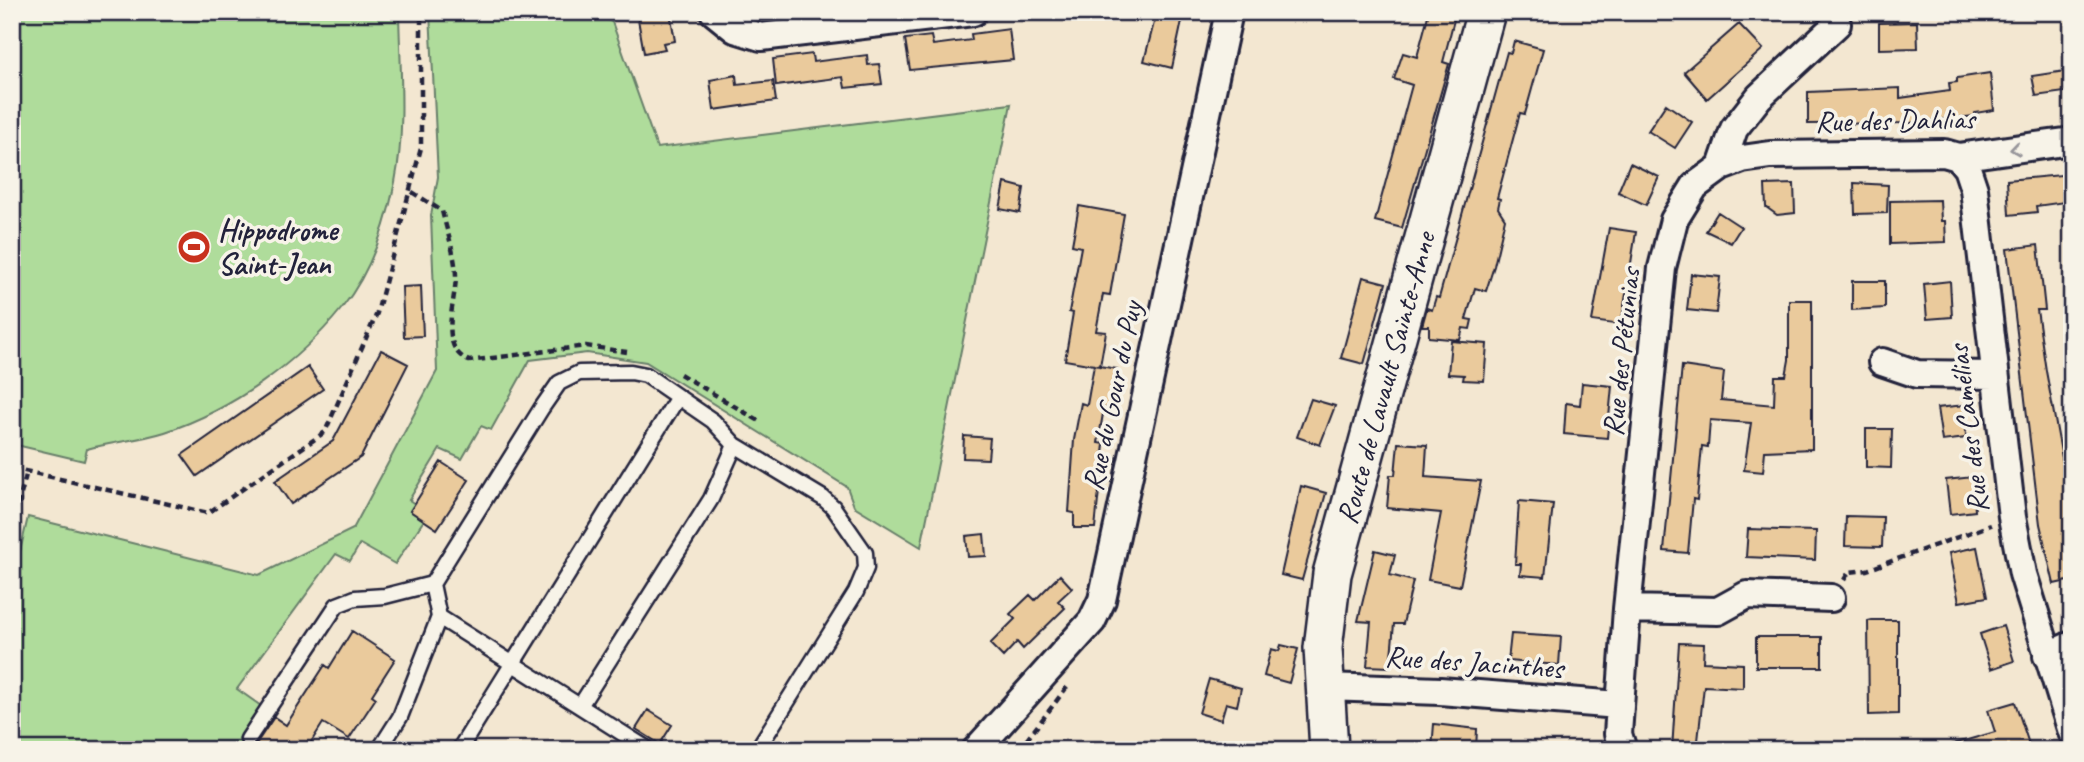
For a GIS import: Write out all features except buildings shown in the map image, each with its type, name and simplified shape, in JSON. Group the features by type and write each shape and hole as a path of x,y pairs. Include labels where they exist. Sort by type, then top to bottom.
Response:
{"street":[{"path":"714,12 735,29 761,37 973,12"},
{"name":"Rue du Gour du Puy","path":"976,750 1092,621 1102,600 1229,12"},
{"name":"Route de Lavault Sainte-Anne","path":"1329,750 1323,648 1332,574 1486,12"},
{"path":"1721,167 1734,129 1759,97 1837,24"},
{"name":"Rue des Dahlias","path":"1721,167 1741,159 1770,155 1944,153 1958,157 2072,141"},
{"name":"Rue des Camélias","path":"1958,157 1968,168 1974,189 2012,517 2023,574 2072,732"},
{"name":"Rue des Pétunias","path":"1623,750 1618,734 1619,705 1662,268 1674,220 1695,186 1721,167"},
{"path":"1882,362 1917,374 1995,374"},
{"path":"1627,609 1718,611 1747,595 1831,598"},
{"path":"2047,656 2072,645"},
{"name":"Rue des Jacinthes","path":"1325,687 1440,691 1619,705"}],"lane":[{"path":"248,738 337,605 355,598 385,596 432,584 559,383 579,373 631,372 646,375 713,421 735,445 823,498 865,553 866,568 856,592 757,750"},
{"path":"459,750 678,397"},
{"path":"580,706 711,499 735,445"},
{"path":"379,750 400,717 439,617 432,584"},
{"path":"439,617 580,706 633,745 649,750"}],"path":[{"path":"12,468 208,513 326,432 377,313 412,192 421,148 421,12"},
{"path":"412,192 442,211 456,275 452,339 460,357 469,361 586,346 636,354"},
{"path":"671,369 761,422"},
{"path":"12,529 27,471"},
{"path":"1831,598 1849,572 1867,570 2012,517"}],"green space":[{"name":"Hippodrome Saint-Jean","path":"12,12 399,12 401,119 395,182 376,248 352,294 325,328 305,347 284,366 239,398 190,423 165,432 87,449 84,461 12,444"},
{"path":"430,12 590,12 612,22 657,148 1011,104 921,547 854,506 847,487 646,362 587,353 530,360 491,430 481,426 462,459 440,449 409,500 415,504 410,511 424,520 395,564 360,544 350,561 336,554 237,689 261,706 239,738 252,750 12,750 12,586 28,517 259,575 353,529 437,371 431,216 438,177"},
{"path":"737,12 770,12 772,23 748,20"}],"place":[{"name":"Hippodrome Saint-Jean","path":"194,247"}]}
